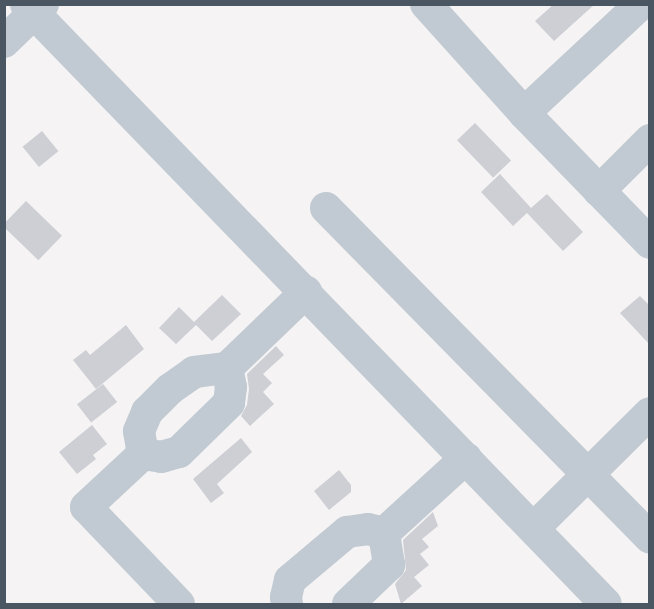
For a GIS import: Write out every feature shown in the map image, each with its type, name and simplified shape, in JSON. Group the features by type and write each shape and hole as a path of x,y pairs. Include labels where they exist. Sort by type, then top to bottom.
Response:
{"street":[{"path":"426,4 524,113 650,243"},
{"path":"524,113 641,4"},
{"path":"4,42 35,7 606,604"},
{"path":"599,191 650,140"},
{"path":"326,208 586,476 650,538"},
{"path":"143,454 139,431 147,412 170,389 194,372 227,368 306,292"},
{"path":"143,454 161,458 179,452 229,403 231,387 227,368"},
{"path":"534,528 650,414"},
{"path":"143,454 86,507 179,604"},
{"path":"384,533 466,458"},
{"path":"287,604 286,597 290,580 347,532 368,529 384,533"},
{"path":"348,604 389,565 384,533"}],"building":[{"path":"554,4 595,4 554,41 535,21"},
{"path":"475,123 511,160 493,178 457,140"},
{"path":"42,131 58,151 39,167 23,147"},
{"path":"500,174 531,208 547,194 583,232 563,251 527,213 513,226 481,192"},
{"path":"26,201 62,236 38,260 4,227 4,224"},
{"path":"222,295 241,314 212,341 196,325 176,344 159,328 179,307 194,322"},
{"path":"640,296 650,306 650,345 620,313"},
{"path":"126,325 144,349 96,389 73,360 86,350 90,355"},
{"path":"276,346 284,355 263,374 272,383 263,392 274,404 250,426 241,416 247,405 249,389 247,374"},
{"path":"103,384 117,402 91,422 77,404"},
{"path":"92,425 107,444 93,455 96,459 77,474 59,452"},
{"path":"241,438 252,452 217,484 224,493 211,503 193,479"},
{"path":"339,470 351,485 351,492 329,510 314,491"},
{"path":"433,512 438,526 422,539 429,547 420,554 429,565 414,577 422,586 401,604 395,584 406,570 403,540"}]}
